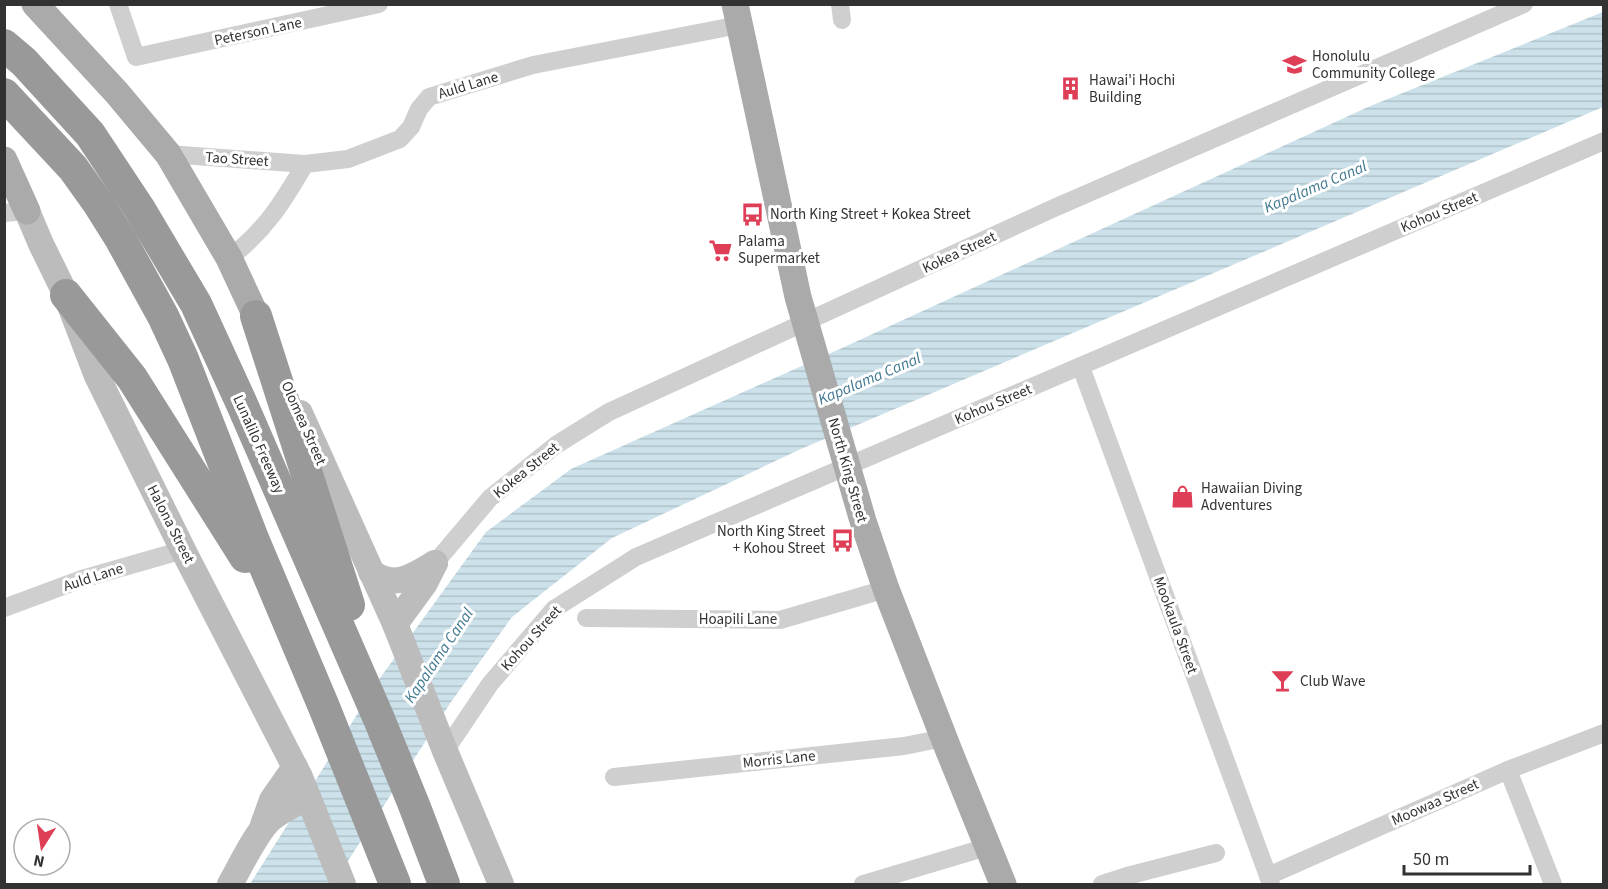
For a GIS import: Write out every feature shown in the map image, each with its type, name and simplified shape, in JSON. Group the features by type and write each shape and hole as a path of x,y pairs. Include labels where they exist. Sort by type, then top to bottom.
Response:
{"highway":[{"name":"Lunalilo Freeway","path":"4,45 24,63 90,134 139,208 196,304 367,685"},
{"path":"4,94 74,168 131,257 163,316 183,358 254,541 324,707 395,885"},
{"path":"66,295 132,378 190,468 259,581 324,707"},
{"path":"256,316 352,615 367,685 444,885"}],"main road":[{"name":"Olomea Street","path":"35,4 117,93 168,154 229,258 395,624 501,885"},
{"name":"North King Street","path":"737,15 798,297 863,521 886,589 1003,885"},
{"name":"Halona Street","path":"4,160 16,212 41,244 66,295 97,376 302,783 342,883"},
{"path":"371,572 380,578 393,581 415,574 435,563"},
{"path":"395,624 425,583 435,563"},
{"path":"230,885 258,836 273,800 302,783"}],"street":[{"name":"Peterson Lane","path":"118,4 136,57 379,4"},
{"name":"Kokea Street","path":"435,563 490,498 556,445 609,412 808,332 1054,208 1524,4"},
{"name":"Auld Lane","path":"305,164 348,159 400,139 411,127 419,109 429,97 533,65 737,15"},
{"name":"Kohou Street","path":"445,751 490,684 554,609 636,557 1604,141"},
{"name":"Tao Street","path":"168,154 305,164"},
{"path":"229,258 245,246 268,222 282,204 305,164"},
{"name":"Mookaula Street","path":"1081,367 1269,880"},
{"name":"Auld Lane","path":"4,608 82,579 183,550"},
{"name":"Hoapili Lane","path":"586,618 780,620 886,589"},
{"name":"Moowaa Street","path":"1269,880 1508,770 1604,733"},
{"name":"Morris Lane","path":"614,777 904,746 944,738"},
{"path":"1508,770 1553,885"},
{"path":"863,885 987,847"},
{"path":"1102,885 1216,853"}],"water":[{"name":"Kapalama Canal","path":"1603,12 1603,107 801,449 612,538 512,617 451,702 333,884 250,884 380,678 486,532 571,469 842,348 1368,107"}],"place":[{"name":"Honolulu Community College","path":"1294,65"},
{"name":"Hawai'i Hochi Building","path":"1071,89"},
{"name":"North King Street + Kokea Street","path":"752,214"},
{"name":"Palama Supermarket","path":"720,250"},
{"name":"Hawaiian Diving Adventures","path":"1183,497"},
{"name":"North King Street + Kohou Street","path":"843,540"},
{"name":"Club Wave","path":"1282,681"}]}
